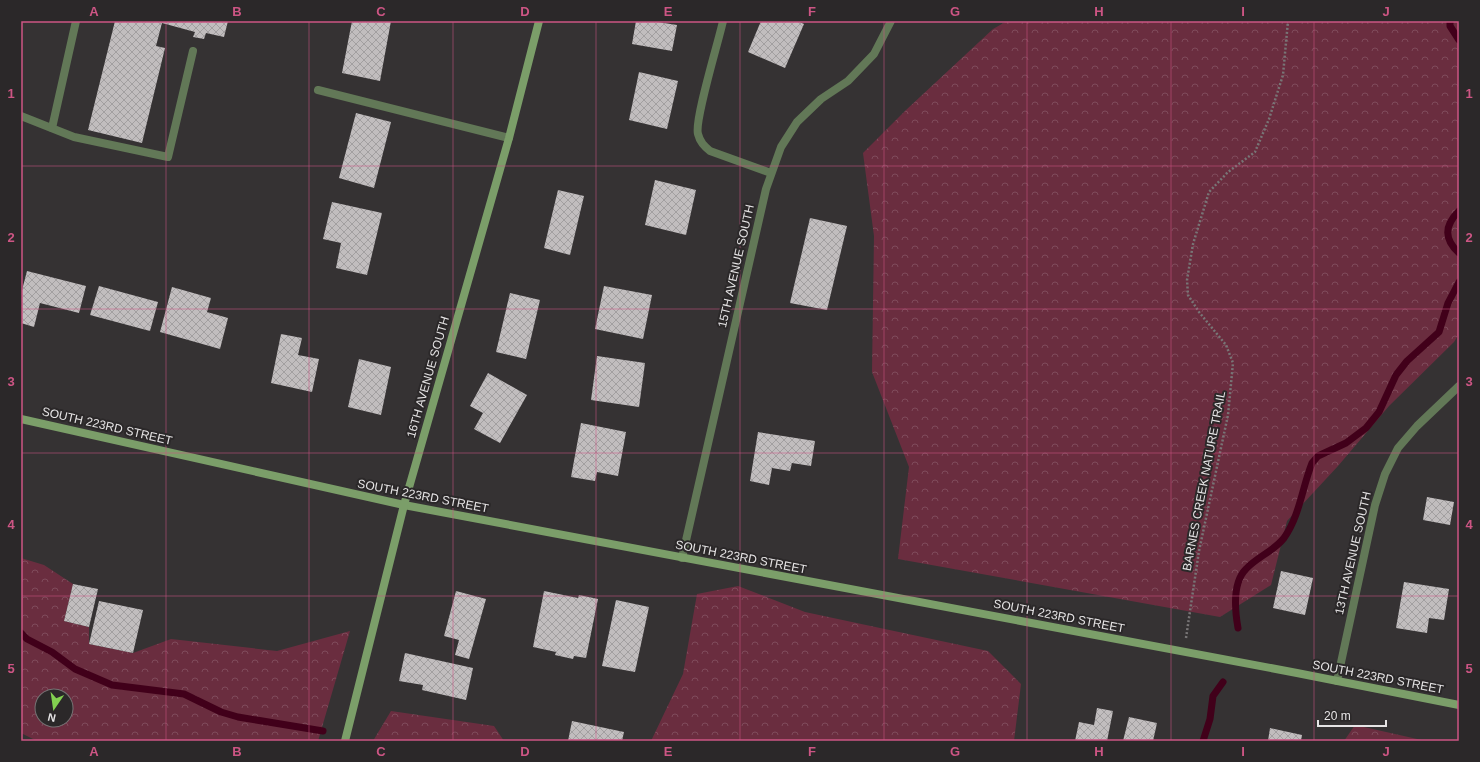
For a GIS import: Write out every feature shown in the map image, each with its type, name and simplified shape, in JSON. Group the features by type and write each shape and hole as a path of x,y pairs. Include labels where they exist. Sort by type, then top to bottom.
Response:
{"street":[{"path":"52,128 76,21"},
{"name":"16TH AVENUE SOUTH","path":"345,741 404,505 508,138 539,21"},
{"path":"723,21 697,133 702,145 710,150 771,173"},
{"name":"15TH AVENUE SOUTH","path":"682,558 764,197 781,147 797,122 821,99 848,81 874,54 891,21"},
{"path":"21,116 74,136 168,157 193,51"},
{"path":"318,90 508,138"},
{"name":"13TH AVENUE SOUTH","path":"1338,681 1375,506 1386,474 1398,448 1407,437 1459,386"},
{"name":"SOUTH 223RD STREET","path":"21,419 404,505 1459,705"}],"path":[{"name":"BARNES CREEK NATURE TRAIL","path":"1184,652 1199,551 1228,415 1233,363 1226,346 1199,312 1188,295 1188,280 1193,244 1209,192 1228,172 1256,152 1269,119 1283,75 1288,21"}],"green space":[{"path":"1007,21 1459,21 1459,334 1454,342 1389,406 1338,466 1287,521 1271,585 1220,617 898,559 909,467 872,372 874,236 863,153 906,110 993,29"},
{"path":"21,558 44,565 73,584 64,621 89,627 89,644 133,653 171,639 277,651 350,631 318,741 37,741 21,733"},
{"path":"738,586 805,612 988,651 1021,684 1014,741 651,741 683,674 697,594"},
{"path":"391,711 494,726 504,741 373,741"},
{"path":"1355,725 1426,741 1344,741"}],"building":[{"path":"115,21 228,21 224,37 206,33 204,39 193,37 195,32 162,23 156,46 165,48 142,143 88,130"},
{"path":"352,21 391,21 380,81 342,73"},
{"path":"636,21 651,21 677,25 672,51 632,44"},
{"path":"761,21 797,21 804,24 785,68 748,52"},
{"path":"639,72 678,81 667,129 629,120"},
{"path":"356,113 391,122 374,188 339,178"},
{"path":"655,180 696,190 686,235 645,225"},
{"path":"558,190 584,196 570,255 544,248"},
{"path":"332,202 382,213 367,275 336,268 341,243 323,239"},
{"path":"810,218 847,226 827,310 790,303"},
{"path":"27,271 86,286 79,313 40,303 34,327 21,323 21,294"},
{"path":"99,286 158,302 150,331 90,315"},
{"path":"604,286 652,295 643,339 595,329"},
{"path":"172,287 211,298 207,312 228,318 220,349 160,332"},
{"path":"510,293 540,300 526,359 496,352"},
{"path":"281,334 302,338 298,355 319,359 312,392 271,383"},
{"path":"597,356 645,363 639,407 591,400"},
{"path":"359,359 391,367 381,415 348,407"},
{"path":"488,373 527,395 500,443 474,429 483,413 470,406"},
{"path":"581,423 626,432 618,476 597,472 595,481 571,477"},
{"path":"758,432 815,441 811,466 792,463 790,471 772,468 769,485 750,481"},
{"path":"1427,497 1454,502 1450,525 1423,520"},
{"path":"1281,571 1313,578 1305,615 1273,608"},
{"path":"1404,582 1449,589 1444,620 1429,618 1427,633 1396,628"},
{"path":"73,584 98,589 89,627 64,621"},
{"path":"456,591 486,599 469,659 455,655 459,640 444,636"},
{"path":"544,591 578,598 579,595 598,599 586,658 574,656 573,659 555,655 556,652 533,647"},
{"path":"616,600 649,607 635,672 602,666"},
{"path":"99,601 143,610 133,653 89,644"},
{"path":"405,653 473,668 466,700 422,690 423,685 399,681"},
{"path":"1097,708 1113,711 1107,741 1075,741 1079,722 1094,725"},
{"path":"1129,717 1157,723 1153,741 1123,741"},
{"path":"572,721 624,732 622,741 568,741"},
{"path":"1270,728 1302,735 1301,741 1268,741"}],"waterway":[{"path":"1450,21 1450,26 1459,40"},
{"path":"1459,211 1448,227 1448,238 1459,253"},
{"path":"1238,628 1236,614 1238,582 1250,565 1275,547 1284,538 1294,520 1312,463 1318,456 1346,443 1366,428 1379,412 1396,375 1407,361 1439,332 1448,303 1459,282"},
{"path":"21,633 27,639 52,652 75,669 112,685 184,694 221,712 238,717 323,731"},
{"path":"1203,741 1210,719 1213,696 1223,682"}]}
